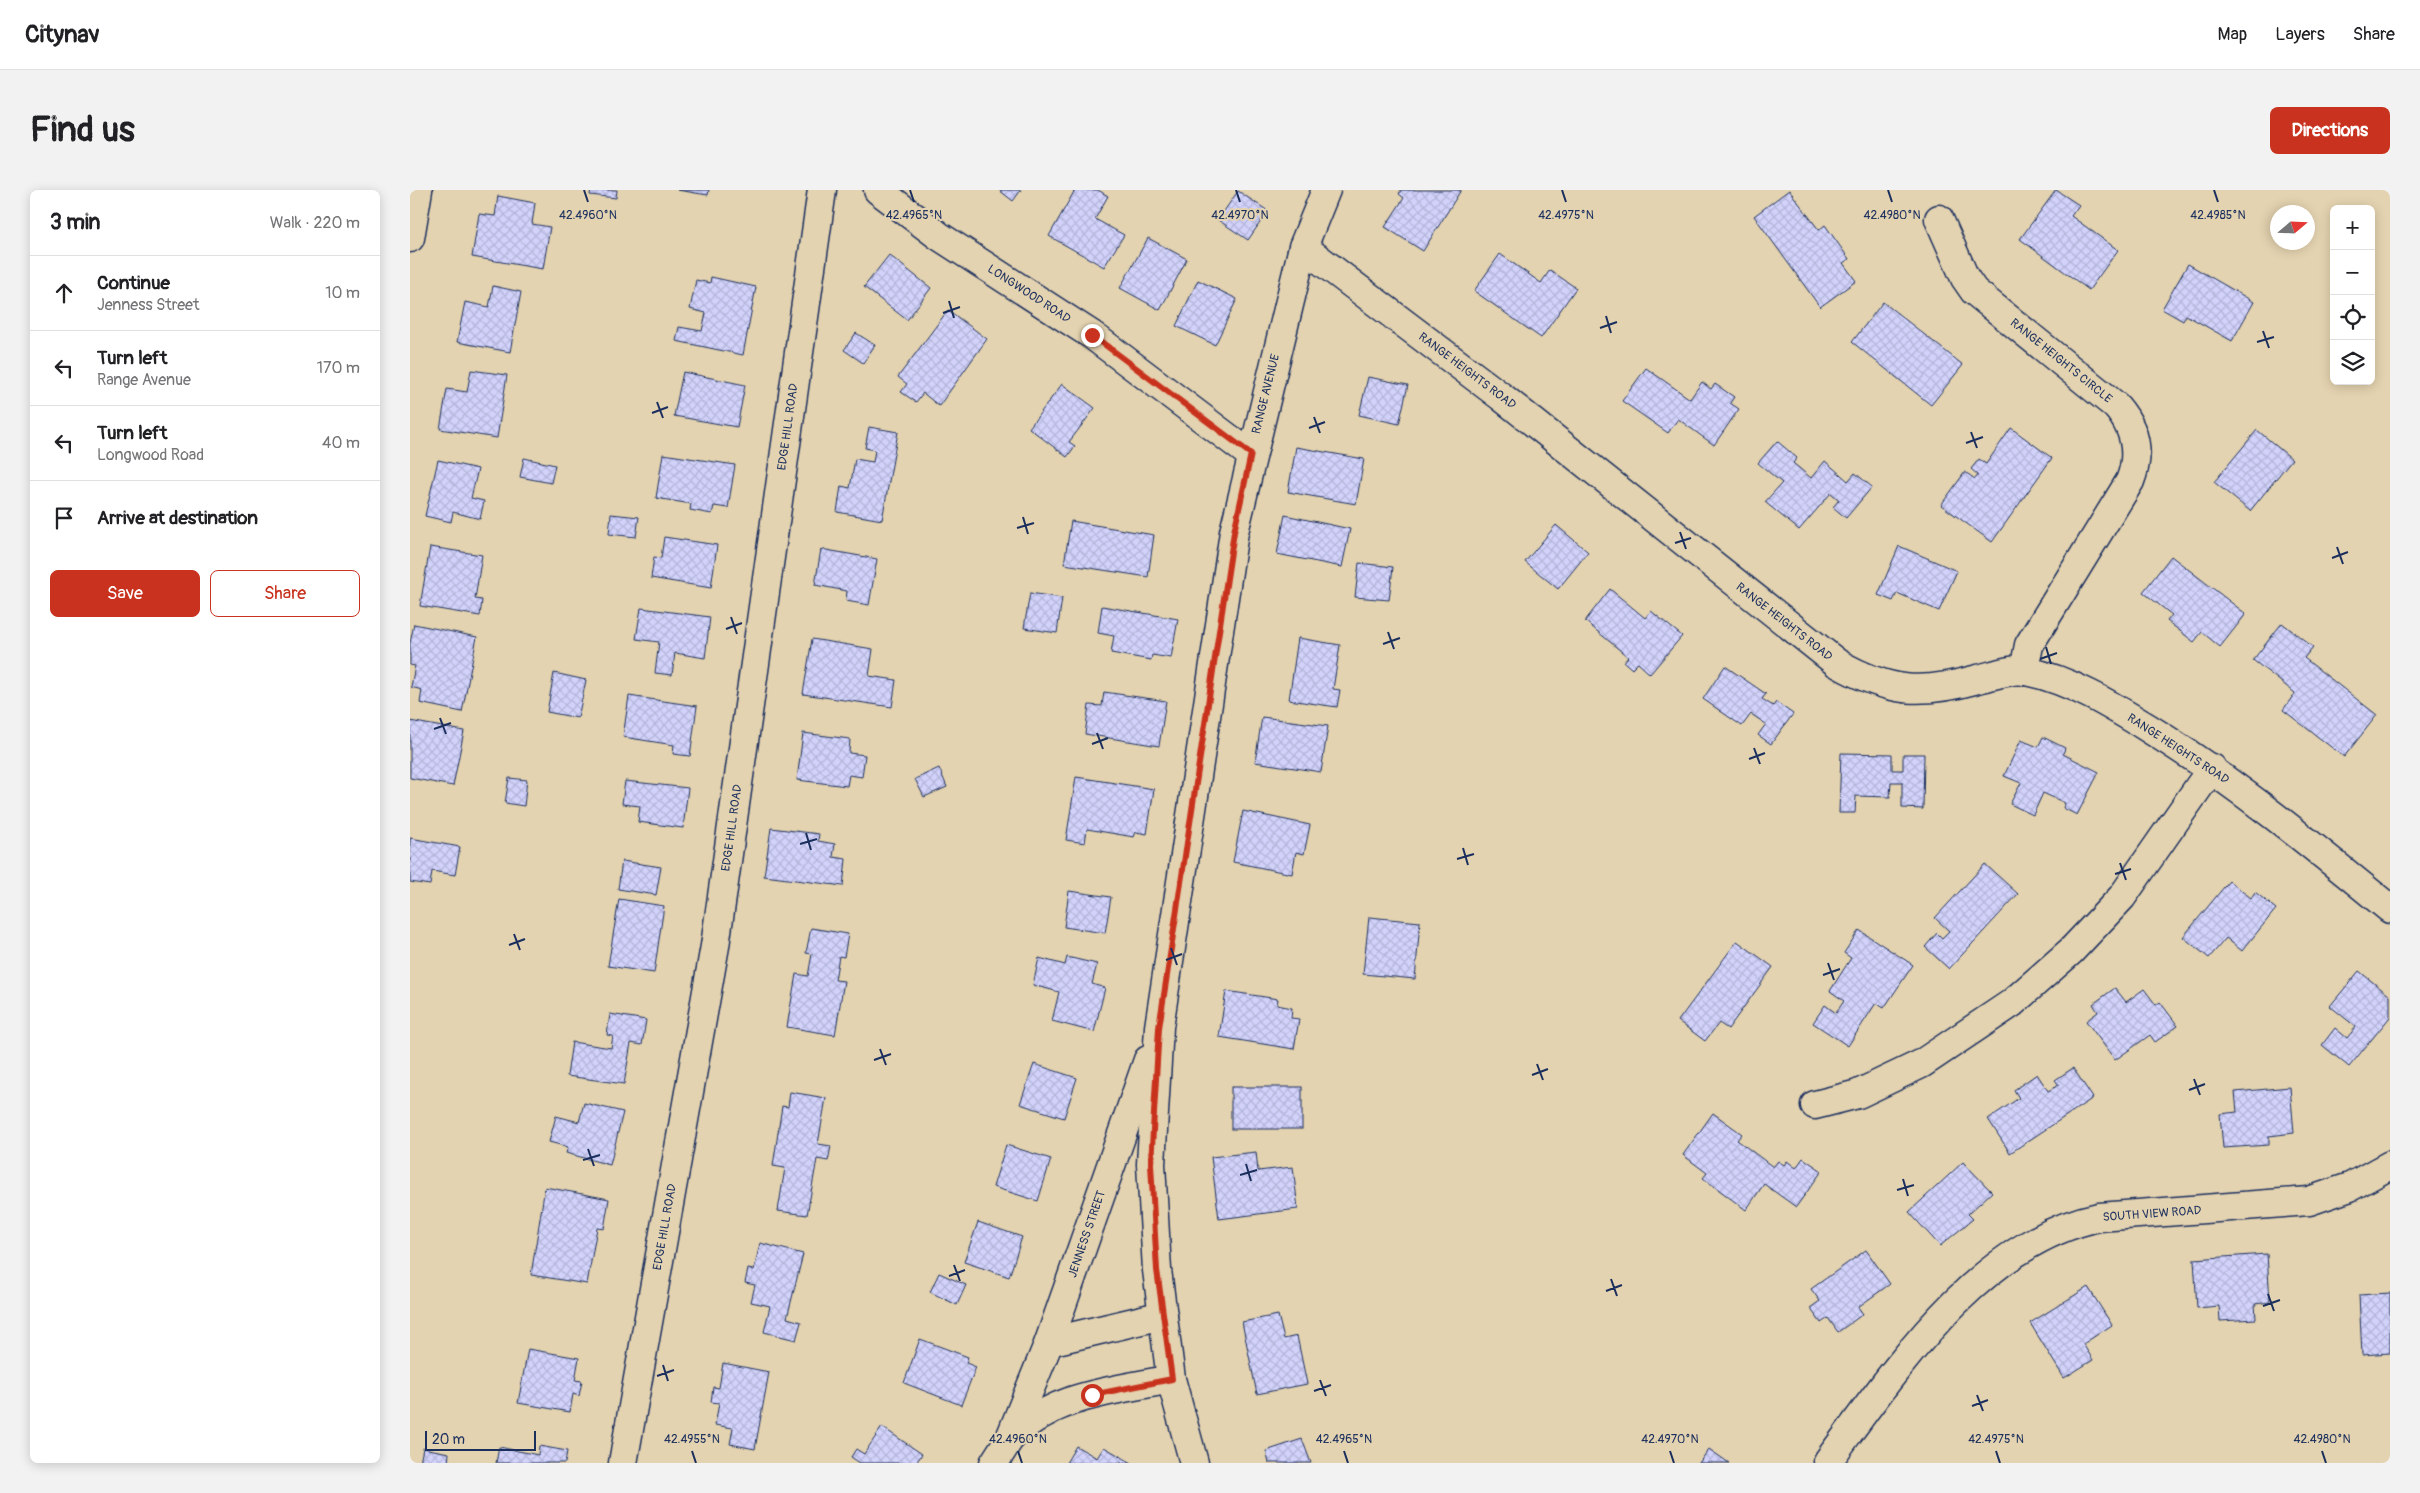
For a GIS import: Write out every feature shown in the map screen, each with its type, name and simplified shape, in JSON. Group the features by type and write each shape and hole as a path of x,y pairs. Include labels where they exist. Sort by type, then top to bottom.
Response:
{"street":[{"path":"410,238 418,190"},
{"name":"EDGE HILL ROAD","path":"623,1463 715,946 822,190"},
{"name":"LONGWOOD ROAD","path":"878,190 939,236 1092,335 1251,454"},
{"name":"RANGE AVENUE","path":"1194,1463 1172,1379 1157,1270 1151,1164 1159,1028 1234,532 1251,454 1303,247 1326,190"},
{"name":"RANGE HEIGHTS CIRCLE","path":"1939,219 1965,278 1974,291 2116,406 2127,419 2135,441 2135,465 2130,480 2033,637 2027,651 2024,671"},
{"name":"RANGE HEIGHTS ROAD","path":"1303,247 1503,398 1837,663 1881,684 1921,690 1946,688 1992,676 2024,671 2095,697 2212,768 2390,909"},
{"path":"1815,1105 1858,1094 1921,1064 2012,1003 2071,951 2122,897 2212,768"},
{"name":"JENNESS STREET","path":"994,1463 1010,1438 1049,1342 1159,1028"},
{"name":"SOUTH VIEW ROAD","path":"1828,1461 1899,1365 1939,1318 1995,1268 2032,1244 2067,1226 2099,1217 2309,1201 2350,1187 2390,1165"},
{"path":"1049,1342 1163,1315"},
{"name":"JENNESS STREET","path":"1010,1438 1027,1422 1068,1400 1172,1379"}],"building":[{"path":"591,190 617,190 616,198 590,195"},
{"path":"677,190 709,190 708,195"},
{"path":"999,190 1021,190 1013,201"},
{"path":"1075,190 1098,190 1108,196 1095,219 1124,235 1104,267 1049,236"},
{"path":"1401,190 1461,190 1423,251 1385,227 1404,198 1399,194"},
{"path":"1789,190 1819,230 1825,225 1849,259 1843,263 1856,281 1820,307 1754,216"},
{"path":"2056,190 2079,205 2071,216 2118,250 2089,290 2020,239"},
{"path":"1238,191 1268,211 1248,240 1218,220"},
{"path":"498,196 535,203 532,224 550,227 543,269 472,257 479,214 495,216"},
{"path":"1148,238 1187,259 1160,310 1120,288"},
{"path":"1500,254 1541,283 1550,270 1576,288 1541,338 1474,291"},
{"path":"889,255 931,288 907,320 864,287"},
{"path":"2188,264 2254,302 2232,341 2186,315 2183,321 2162,309"},
{"path":"711,277 756,287 743,355 676,341 679,327 702,331 706,313 690,309 696,280 710,283"},
{"path":"1198,280 1237,299 1215,345 1176,326"},
{"path":"493,286 521,292 510,352 457,342 465,302 489,307"},
{"path":"1883,302 1963,365 1931,405 1852,342"},
{"path":"948,310 987,339 939,406 923,393 916,402 901,392 907,384 898,377"},
{"path":"856,333 875,345 863,363 844,350"},
{"path":"1646,368 1690,399 1702,382 1711,389 1715,384 1734,397 1730,403 1739,409 1714,445 1678,419 1668,433 1622,401"},
{"path":"471,370 507,375 497,438 440,429 447,389 467,392"},
{"path":"683,372 745,385 737,427 674,416"},
{"path":"1368,377 1408,385 1399,424 1359,415"},
{"path":"1062,384 1095,408 1069,442 1075,446 1067,457 1029,428"},
{"path":"869,427 898,432 882,520 837,512 841,486 850,488 855,459 873,462 875,450 865,448"},
{"path":"2011,428 2052,458 1992,542 1941,505 1965,472 1975,479 1978,475 1971,469 1979,459 1986,464"},
{"path":"2257,430 2292,459 2250,511 2214,482"},
{"path":"1777,441 1797,458 1793,463 1811,478 1825,461 1848,481 1855,473 1872,487 1846,518 1833,507 1839,500 1831,493 1799,530 1765,502 1782,483 1758,463"},
{"path":"1296,447 1364,459 1356,504 1288,492"},
{"path":"663,454 735,465 728,508 714,506 712,514 690,510 691,504 656,498"},
{"path":"524,458 555,465 551,483 520,477"},
{"path":"438,460 478,469 471,498 484,501 480,519 453,512 451,522 425,516"},
{"path":"611,514 639,517 636,537 609,534"},
{"path":"1285,515 1350,529 1342,567 1277,554"},
{"path":"1071,521 1154,535 1148,577 1064,564"},
{"path":"1556,525 1588,552 1558,589 1525,562"},
{"path":"664,537 717,545 711,588 651,578 654,557 661,558"},
{"path":"1899,546 1957,571 1939,611 1897,593 1893,601 1878,595"},
{"path":"430,547 482,555 475,599 482,600 480,616 420,606"},
{"path":"821,549 877,559 869,605 846,601 847,591 815,585"},
{"path":"2171,556 2246,614 2220,647 2202,632 2194,642 2167,621 2172,615 2143,592"},
{"path":"1359,563 1393,567 1389,600 1355,597"},
{"path":"1610,589 1645,618 1651,611 1682,636 1650,674 1638,663 1632,669 1624,662 1628,657 1585,621"},
{"path":"1030,593 1062,598 1057,633 1024,628"},
{"path":"1102,606 1178,619 1171,658 1152,655 1151,660 1111,653 1114,636 1098,633"},
{"path":"641,608 710,617 705,658 675,653 672,675 655,673 659,642 636,639"},
{"path":"2282,623 2313,647 2304,658 2377,715 2344,757 2283,710 2295,693 2253,660"},
{"path":"414,624 477,637 462,712 420,703 422,690 411,687 415,666 410,665 410,643"},
{"path":"1298,638 1340,645 1333,689 1340,690 1337,707 1289,700"},
{"path":"812,639 873,649 869,676 896,680 892,707 803,694"},
{"path":"1725,666 1766,694 1762,699 1773,706 1776,702 1793,714 1771,744 1758,735 1766,724 1751,714 1742,726 1703,699"},
{"path":"554,673 586,680 578,718 547,712"},
{"path":"1104,692 1166,701 1159,746 1085,734 1089,705 1102,706"},
{"path":"629,696 697,706 690,756 673,754 674,745 623,737"},
{"path":"1262,717 1328,726 1321,772 1255,762"},
{"path":"410,721 464,731 453,786 410,778"},
{"path":"803,733 850,739 849,753 865,755 862,777 849,775 847,786 797,780"},
{"path":"2043,737 2065,748 2063,754 2099,772 2077,815 2063,808 2065,803 2043,793 2033,815 2010,804 2021,783 2004,776 2021,740 2038,747"},
{"path":"1841,753 1892,754 1892,770 1903,770 1903,754 1924,754 1923,809 1902,808 1902,782 1891,782 1890,797 1856,796 1855,813 1839,813"},
{"path":"939,768 947,787 924,797 915,779"},
{"path":"1076,777 1154,789 1147,834 1136,832 1134,837 1087,829 1085,843 1066,840"},
{"path":"509,778 527,780 524,806 505,803"},
{"path":"625,781 688,788 683,828 638,822 640,806 622,804"},
{"path":"1243,811 1310,825 1304,854 1296,852 1292,874 1233,862"},
{"path":"771,828 819,834 818,841 835,844 833,857 846,859 843,886 764,876"},
{"path":"410,838 460,847 455,875 432,871 430,885 410,882"},
{"path":"622,861 661,867 656,895 618,889"},
{"path":"1985,864 2018,894 1949,969 1925,947 1937,933 1942,938 1949,931 1935,918"},
{"path":"2229,881 2251,898 2255,892 2276,909 2242,951 2226,938 2209,958 2183,937"},
{"path":"1069,891 1111,897 1105,933 1064,927"},
{"path":"619,899 664,906 654,973 608,966"},
{"path":"1369,917 1420,922 1415,979 1363,974"},
{"path":"811,928 848,934 844,957 839,956 835,980 844,981 835,1035 787,1027 796,974 808,976 812,954 806,953"},
{"path":"1859,930 1913,965 1884,1008 1876,1003 1848,1046 1813,1023 1825,1005 1836,1013 1844,1001 1830,991 1851,958 1844,953"},
{"path":"1737,941 1773,967 1728,1029 1719,1023 1705,1041 1678,1021"},
{"path":"1067,957 1097,964 1092,984 1105,988 1094,1032 1052,1021 1059,992 1033,985 1039,958 1065,965"},
{"path":"2359,971 2390,996 2390,1017 2349,1067 2322,1045 2335,1028 2347,1038 2356,1027 2330,1006"},
{"path":"2115,988 2126,1002 2144,989 2156,1005 2160,1002 2178,1026 2155,1042 2150,1035 2115,1060 2086,1021 2098,1012 2093,1004"},
{"path":"1226,991 1278,999 1277,1005 1292,1008 1291,1018 1299,1019 1294,1049 1219,1037"},
{"path":"610,1014 646,1020 642,1045 631,1043 624,1084 567,1076 572,1042 611,1048 613,1036 607,1035"},
{"path":"1034,1064 1077,1078 1064,1118 1020,1104"},
{"path":"2073,1068 2093,1098 2010,1153 1988,1119 2019,1098 2014,1090 2037,1074 2048,1091 2059,1085 2055,1080"},
{"path":"1231,1087 1302,1087 1302,1129 1231,1129"},
{"path":"2290,1087 2294,1133 2269,1136 2269,1145 2223,1148 2220,1114 2237,1112 2235,1092"},
{"path":"790,1092 826,1098 818,1144 831,1146 828,1161 817,1159 807,1215 778,1211 785,1168 773,1166 782,1106 788,1107"},
{"path":"584,1103 623,1112 610,1165 566,1153 568,1147 549,1142 556,1116 579,1122"},
{"path":"1713,1113 1742,1134 1737,1140 1773,1167 1778,1161 1784,1165 1787,1161 1796,1168 1803,1158 1822,1171 1796,1207 1764,1184 1746,1210 1703,1178 1707,1173 1683,1155"},
{"path":"1006,1145 1051,1159 1038,1201 993,1187"},
{"path":"1256,1152 1258,1171 1293,1167 1298,1209 1219,1219 1211,1157"},
{"path":"1963,1162 1992,1192 1968,1214 1973,1219 1940,1246 1909,1212"},
{"path":"545,1187 609,1199 604,1229 597,1228 587,1284 531,1275"},
{"path":"978,1222 1022,1237 1009,1277 964,1262"},
{"path":"760,1243 803,1254 787,1318 801,1322 796,1340 764,1332 770,1306 751,1302 755,1285 745,1283 748,1269 754,1270"},
{"path":"1866,1250 1890,1284 1858,1307 1863,1314 1838,1332 1828,1318 1821,1323 1810,1308 1820,1301 1811,1289"},
{"path":"2267,1254 2270,1302 2255,1304 2256,1319 2220,1321 2219,1306 2197,1308 2194,1259"},
{"path":"939,1273 966,1285 957,1305 930,1292"},
{"path":"2088,1287 2112,1325 2083,1344 2093,1360 2064,1378 2030,1323"},
{"path":"2390,1293 2390,1353 2362,1355 2359,1295"},
{"path":"1278,1315 1284,1339 1297,1336 1307,1384 1257,1394 1242,1322"},
{"path":"920,1339 968,1357 966,1363 976,1367 961,1405 904,1383"},
{"path":"528,1349 579,1358 575,1380 582,1381 579,1396 573,1394 570,1412 518,1403"},
{"path":"723,1363 769,1372 755,1449 730,1444 733,1428 715,1425 719,1403 711,1402 713,1387 719,1388"},
{"path":"882,1427 922,1454 916,1463 860,1463 851,1457 856,1449 864,1454"},
{"path":"1302,1439 1311,1463 1269,1463 1266,1451"},
{"path":"539,1446 567,1451 565,1463 496,1463 499,1447 538,1455"},
{"path":"1076,1446 1097,1458 1104,1447 1132,1463 1066,1463"},
{"path":"423,1448 449,1453 448,1463 420,1463"},
{"path":"1709,1449 1729,1463 1699,1463"}],"route":[{"path":"1092,335 1251,454 1234,532 1159,1028 1151,1164 1157,1270 1172,1379 1092,1395"}]}
